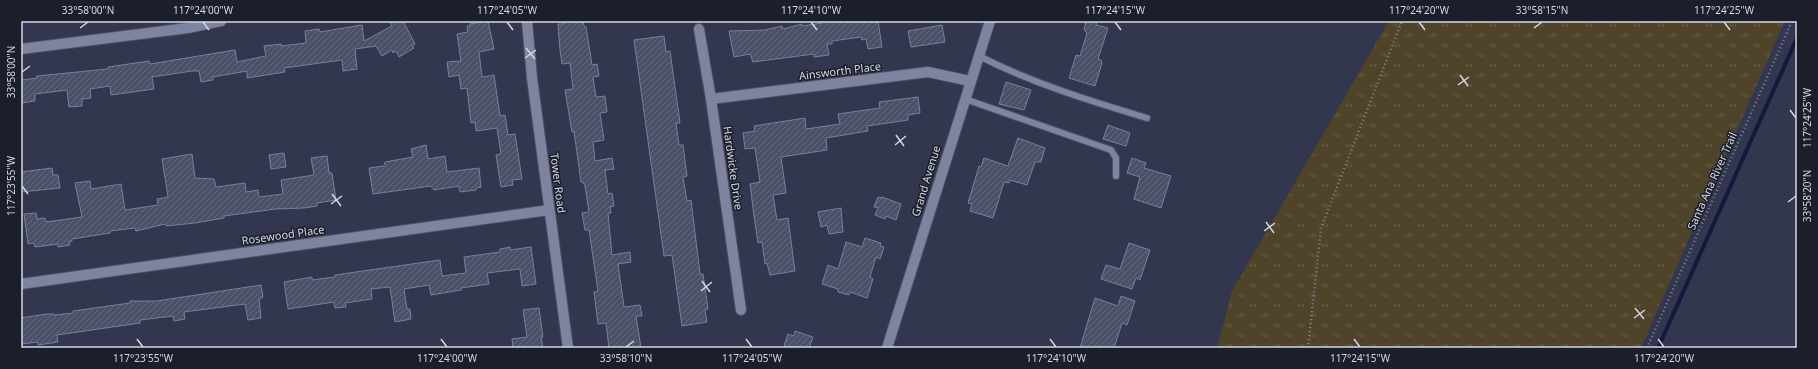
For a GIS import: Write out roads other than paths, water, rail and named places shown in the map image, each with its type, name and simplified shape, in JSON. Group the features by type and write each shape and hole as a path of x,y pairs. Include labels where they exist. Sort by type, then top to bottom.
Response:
{"street":[{"path":"21,49 188,28 221,21"},
{"name":"Tower Road","path":"527,21 532,78 568,348"},
{"name":"Grand Avenue","path":"886,348 990,21"},
{"name":"Hardwicke Drive","path":"699,29 711,99 741,310"},
{"name":"Ainsworth Place","path":"711,99 928,72 970,81"},
{"name":"Rosewood Place","path":"21,284 549,210"}],"lane":[{"path":"979,56 1074,96 1147,118"},
{"path":"966,99 1111,150 1116,158 1116,176"}],"waterway":[{"path":"1658,348 1797,38"}]}
